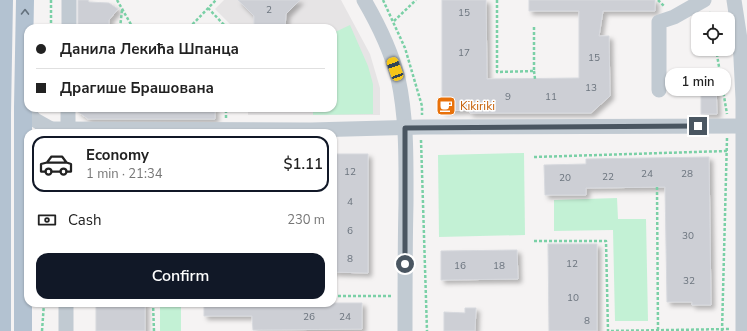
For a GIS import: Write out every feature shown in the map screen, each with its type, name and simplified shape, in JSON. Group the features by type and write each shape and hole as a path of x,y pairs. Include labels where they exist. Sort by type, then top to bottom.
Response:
{"main road":[{"path":"2,331 1,113 4,0"},
{"path":"25,0 25,24"},
{"path":"24,54 23,107 25,129"},
{"path":"23,331 24,269"}],"street":[{"path":"69,0 69,24"},
{"path":"364,0 383,37 395,69 402,97 405,128 405,331"},
{"path":"659,90 659,22 674,17 704,0"},
{"path":"734,0 740,38 745,126 743,330"},
{"path":"28,112 44,129"},
{"path":"68,112 68,129"},
{"path":"337,129 727,121 745,126"},
{"path":"66,307 66,331"}],"path":[{"path":"51,0 51,24"},
{"path":"117,0 131,24"},
{"path":"193,24 216,0"},
{"path":"394,21 416,0"},
{"path":"497,0 497,72 534,71"},
{"path":"208,8 223,24"},
{"path":"120,24 122,10"},
{"path":"534,25 535,79"},
{"path":"717,56 727,121 722,330"},
{"path":"534,157 727,151"},
{"path":"656,153 656,158"},
{"path":"657,187 658,330"},
{"path":"534,241 606,241 608,330 743,330"},
{"path":"337,296 405,296"},
{"path":"42,331 44,307"},
{"path":"153,307 154,331"}],"shaded area":[{"path":"224,0 341,0 370,54 380,88 380,115 248,115 248,112 337,112 337,24 230,24 215,9"}],"green space":[{"path":"350,25 368,66 373,84 373,114 313,115 313,112 337,112 337,31"},
{"path":"524,153 525,235 439,237 438,155"},
{"path":"617,198 618,219 646,219 648,321 615,321 613,230 554,231 554,200"},
{"path":"160,307 181,307 181,331 160,331"}],"building":[{"path":"78,0 109,3 118,9 109,20 109,24 78,24"},
{"path":"238,0 300,0 286,14 285,24 254,24 254,16"},
{"path":"442,0 486,0 487,79 579,78 579,11 529,11 529,0 655,0 655,11 603,11 599,36 609,36 610,96 591,113 470,113 469,110 442,111"},
{"path":"701,84 716,84 717,114 701,114"},
{"path":"78,112 215,112 215,119 88,119"},
{"path":"337,154 368,154 368,273 337,272"},
{"path":"709,157 711,305 692,305 692,302 667,302 665,187 586,188 586,195 545,195 544,165 586,164 586,159"},
{"path":"548,244 597,244 597,331 549,331"},
{"path":"517,250 518,279 441,280 441,251"},
{"path":"337,303 362,303 362,329 253,330 252,316 204,316 204,307 337,307"},
{"path":"96,307 145,307 145,331 96,331"},
{"path":"465,308 476,308 475,331 444,331 444,312 465,313"}],"place":[{"name":"Kikiriki","path":"446,106"}],"route":[{"path":"405,264 405,128 698,126"}]}
